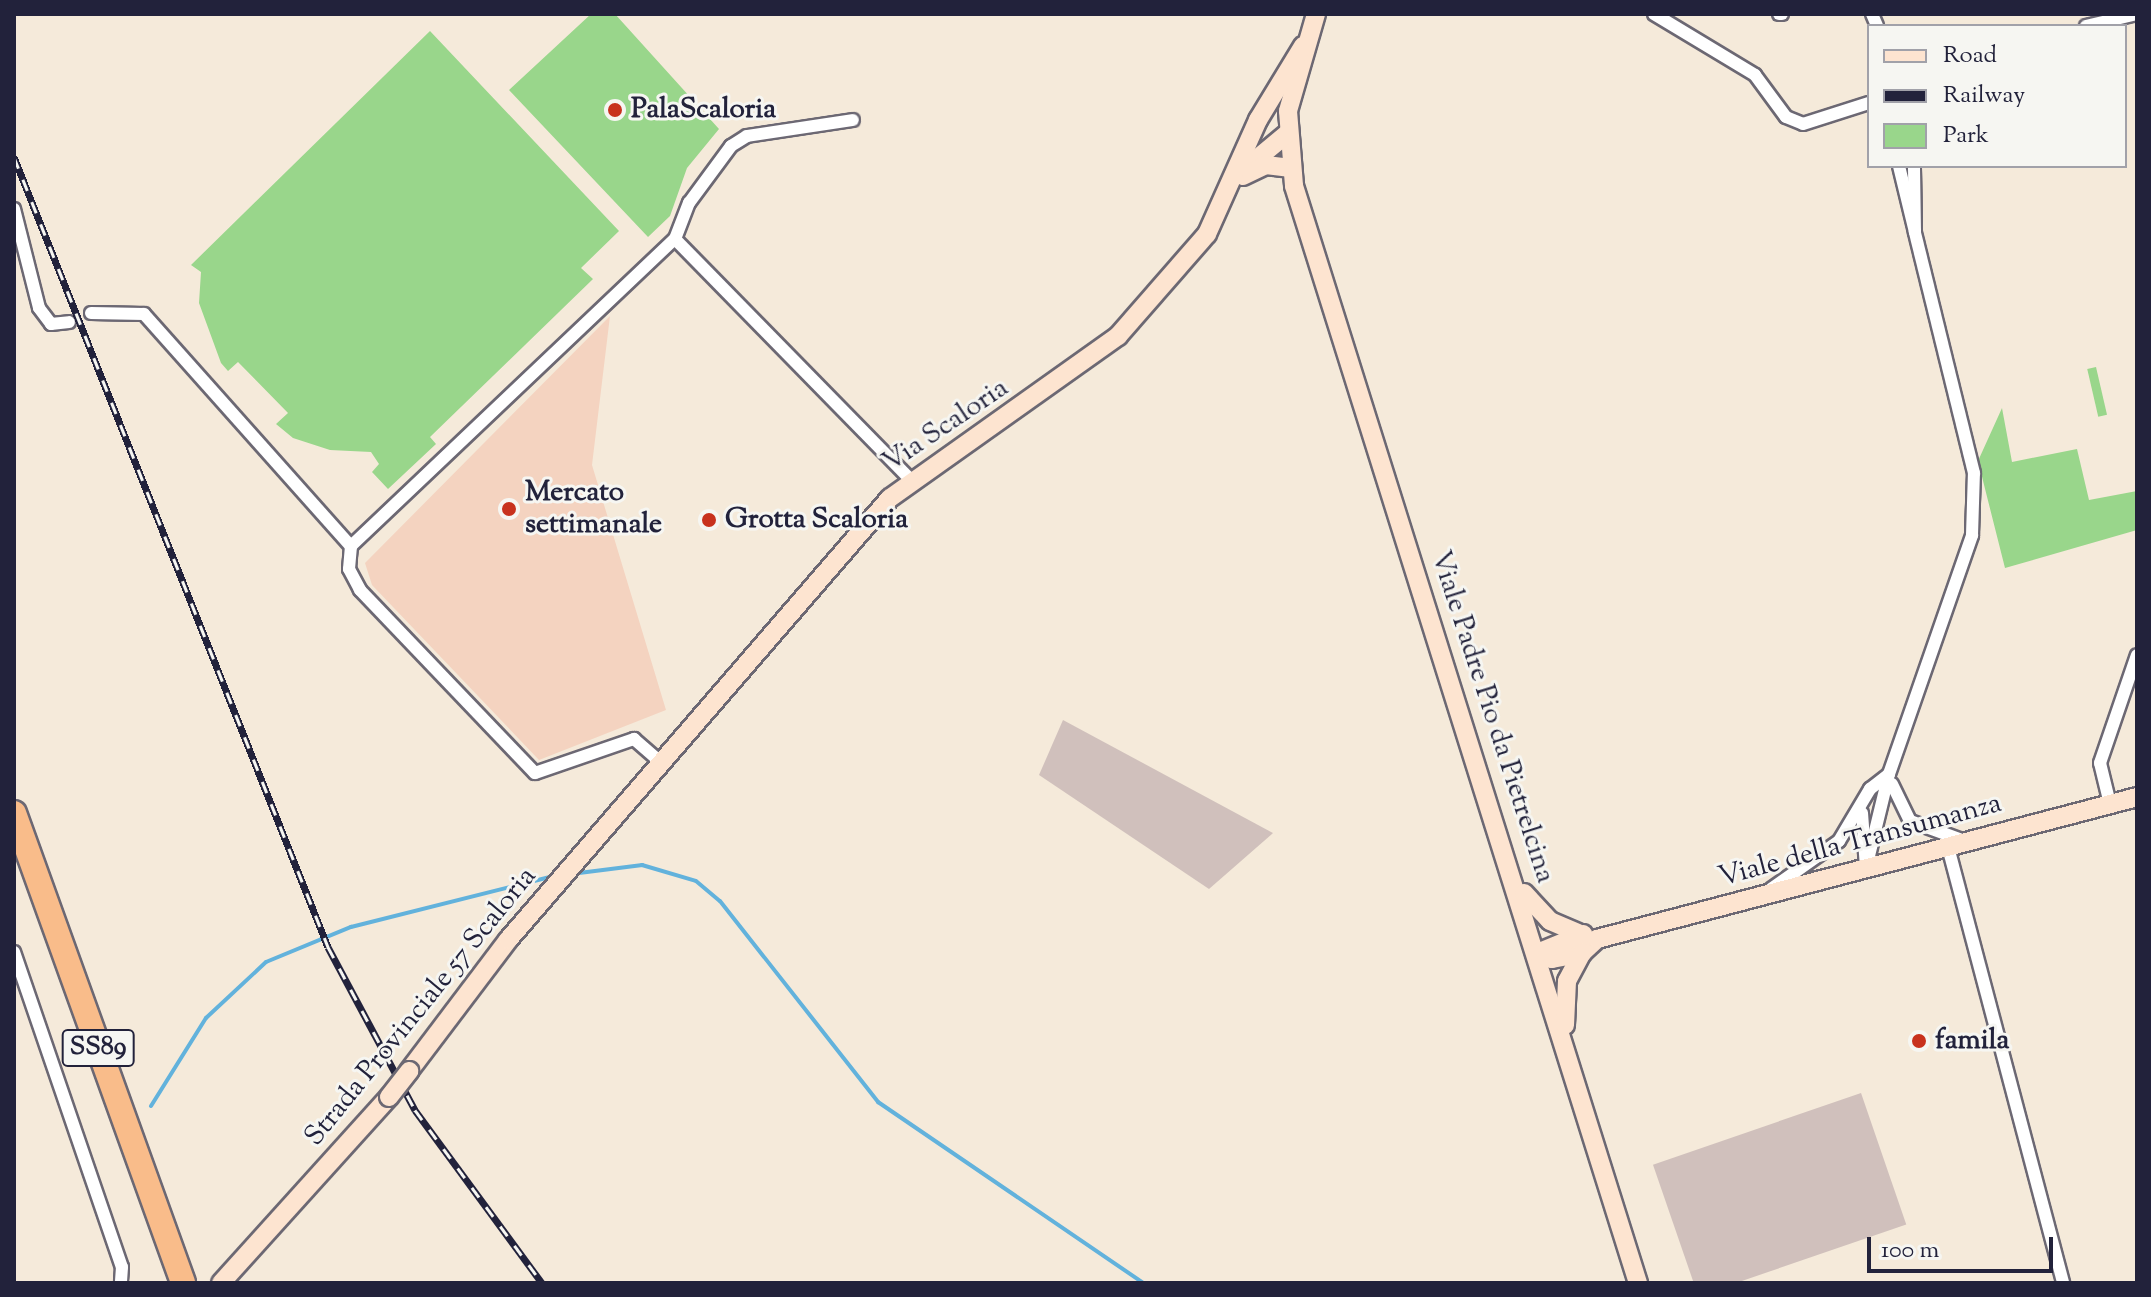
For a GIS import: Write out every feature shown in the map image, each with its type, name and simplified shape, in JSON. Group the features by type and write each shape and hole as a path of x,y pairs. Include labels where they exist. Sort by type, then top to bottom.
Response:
{"highway":[{"name":"SS89","path":"14,813 183,1283"},
{"name":"SS89","path":"14,860 167,1283"}],"street":[{"name":"Via Scaloria","path":"658,760 912,481 1118,336 1207,234 1234,180 1258,120 1303,46 1316,14"},
{"path":"1654,14 1755,75 1786,117 1803,124 1867,104"},
{"path":"2094,24 2137,14"},
{"name":"Via Scaloria","path":"1291,168 1288,133 1303,46"},
{"path":"658,760 634,739 535,773 360,590 349,569 351,546 675,239 689,203 731,146 747,136 853,120"},
{"path":"1258,120 1288,133"},
{"name":"Via Scaloria","path":"1234,180 1288,133"},
{"path":"1234,180 1266,165 1291,168"},
{"name":"Viale Padre Pio da Pietrelcina","path":"1291,168 1639,1280"},
{"path":"1866,868 1889,774 1972,535 1974,473 1899,168"},
{"path":"1914,168 1915,232"},
{"path":"14,209 39,308 51,324 69,322"},
{"path":"675,239 912,481"},
{"path":"91,313 144,314 351,546"},
{"path":"2110,804 2100,763 2137,655"},
{"name":"Strada Provinciale 57 Scaloria","path":"224,1279 389,1097 658,760"},
{"path":"1762,895 1839,841 1862,813 1870,789 1889,774"},
{"path":"1889,774 1910,821 1968,841"},
{"name":"Viale della Transumanza","path":"1564,1040 1567,981 1582,953 1597,939 2137,797"},
{"path":"1862,813 1866,868"},
{"path":"1948,847 2063,1283"},
{"path":"1514,875 1532,907 1578,933 1597,939"},
{"path":"1537,953 1578,933"},
{"path":"14,952 122,1267 121,1283"},
{"path":"1537,953 1552,959 1582,953"}],"shaded area":[{"name":"Mercato settimanale","path":"610,316 592,465 666,710 539,760 372,585 365,563"},
{"path":"1063,720 1273,833 1209,889 1039,775"},
{"path":"1861,1093 1906,1224 1736,1283 1694,1283 1653,1165"}],"green space":[{"name":"PalaScaloria","path":"591,14 615,14 719,129 687,168 670,216 648,237 509,90"},
{"path":"430,31 619,231 581,268 593,279 430,437 436,444 388,489 372,472 379,464 371,452 330,450 293,438 276,424 288,413 238,362 228,371 221,363 199,303 201,272 191,265"},
{"path":"2096,367 2107,415 2098,417 2087,369"},
{"path":"2002,408 2012,462 2077,449 2089,500 2137,491 2137,530 2005,568 1978,461"}],"waterway":[{"path":"579,873 642,865 696,881 720,901 878,1102 1143,1283"},
{"path":"151,1106 206,1018 266,962 351,927 550,877"}],"tunnel":[{"path":"69,322 91,313"}],"railway":[{"path":"14,157 328,947 415,1110 542,1283"}],"place":[{"name":"PalaScaloria","path":"615,110"},
{"name":"Mercato settimanale","path":"509,509"},
{"name":"Grotta Scaloria","path":"709,520"},
{"name":"famila","path":"1919,1041"}]}
